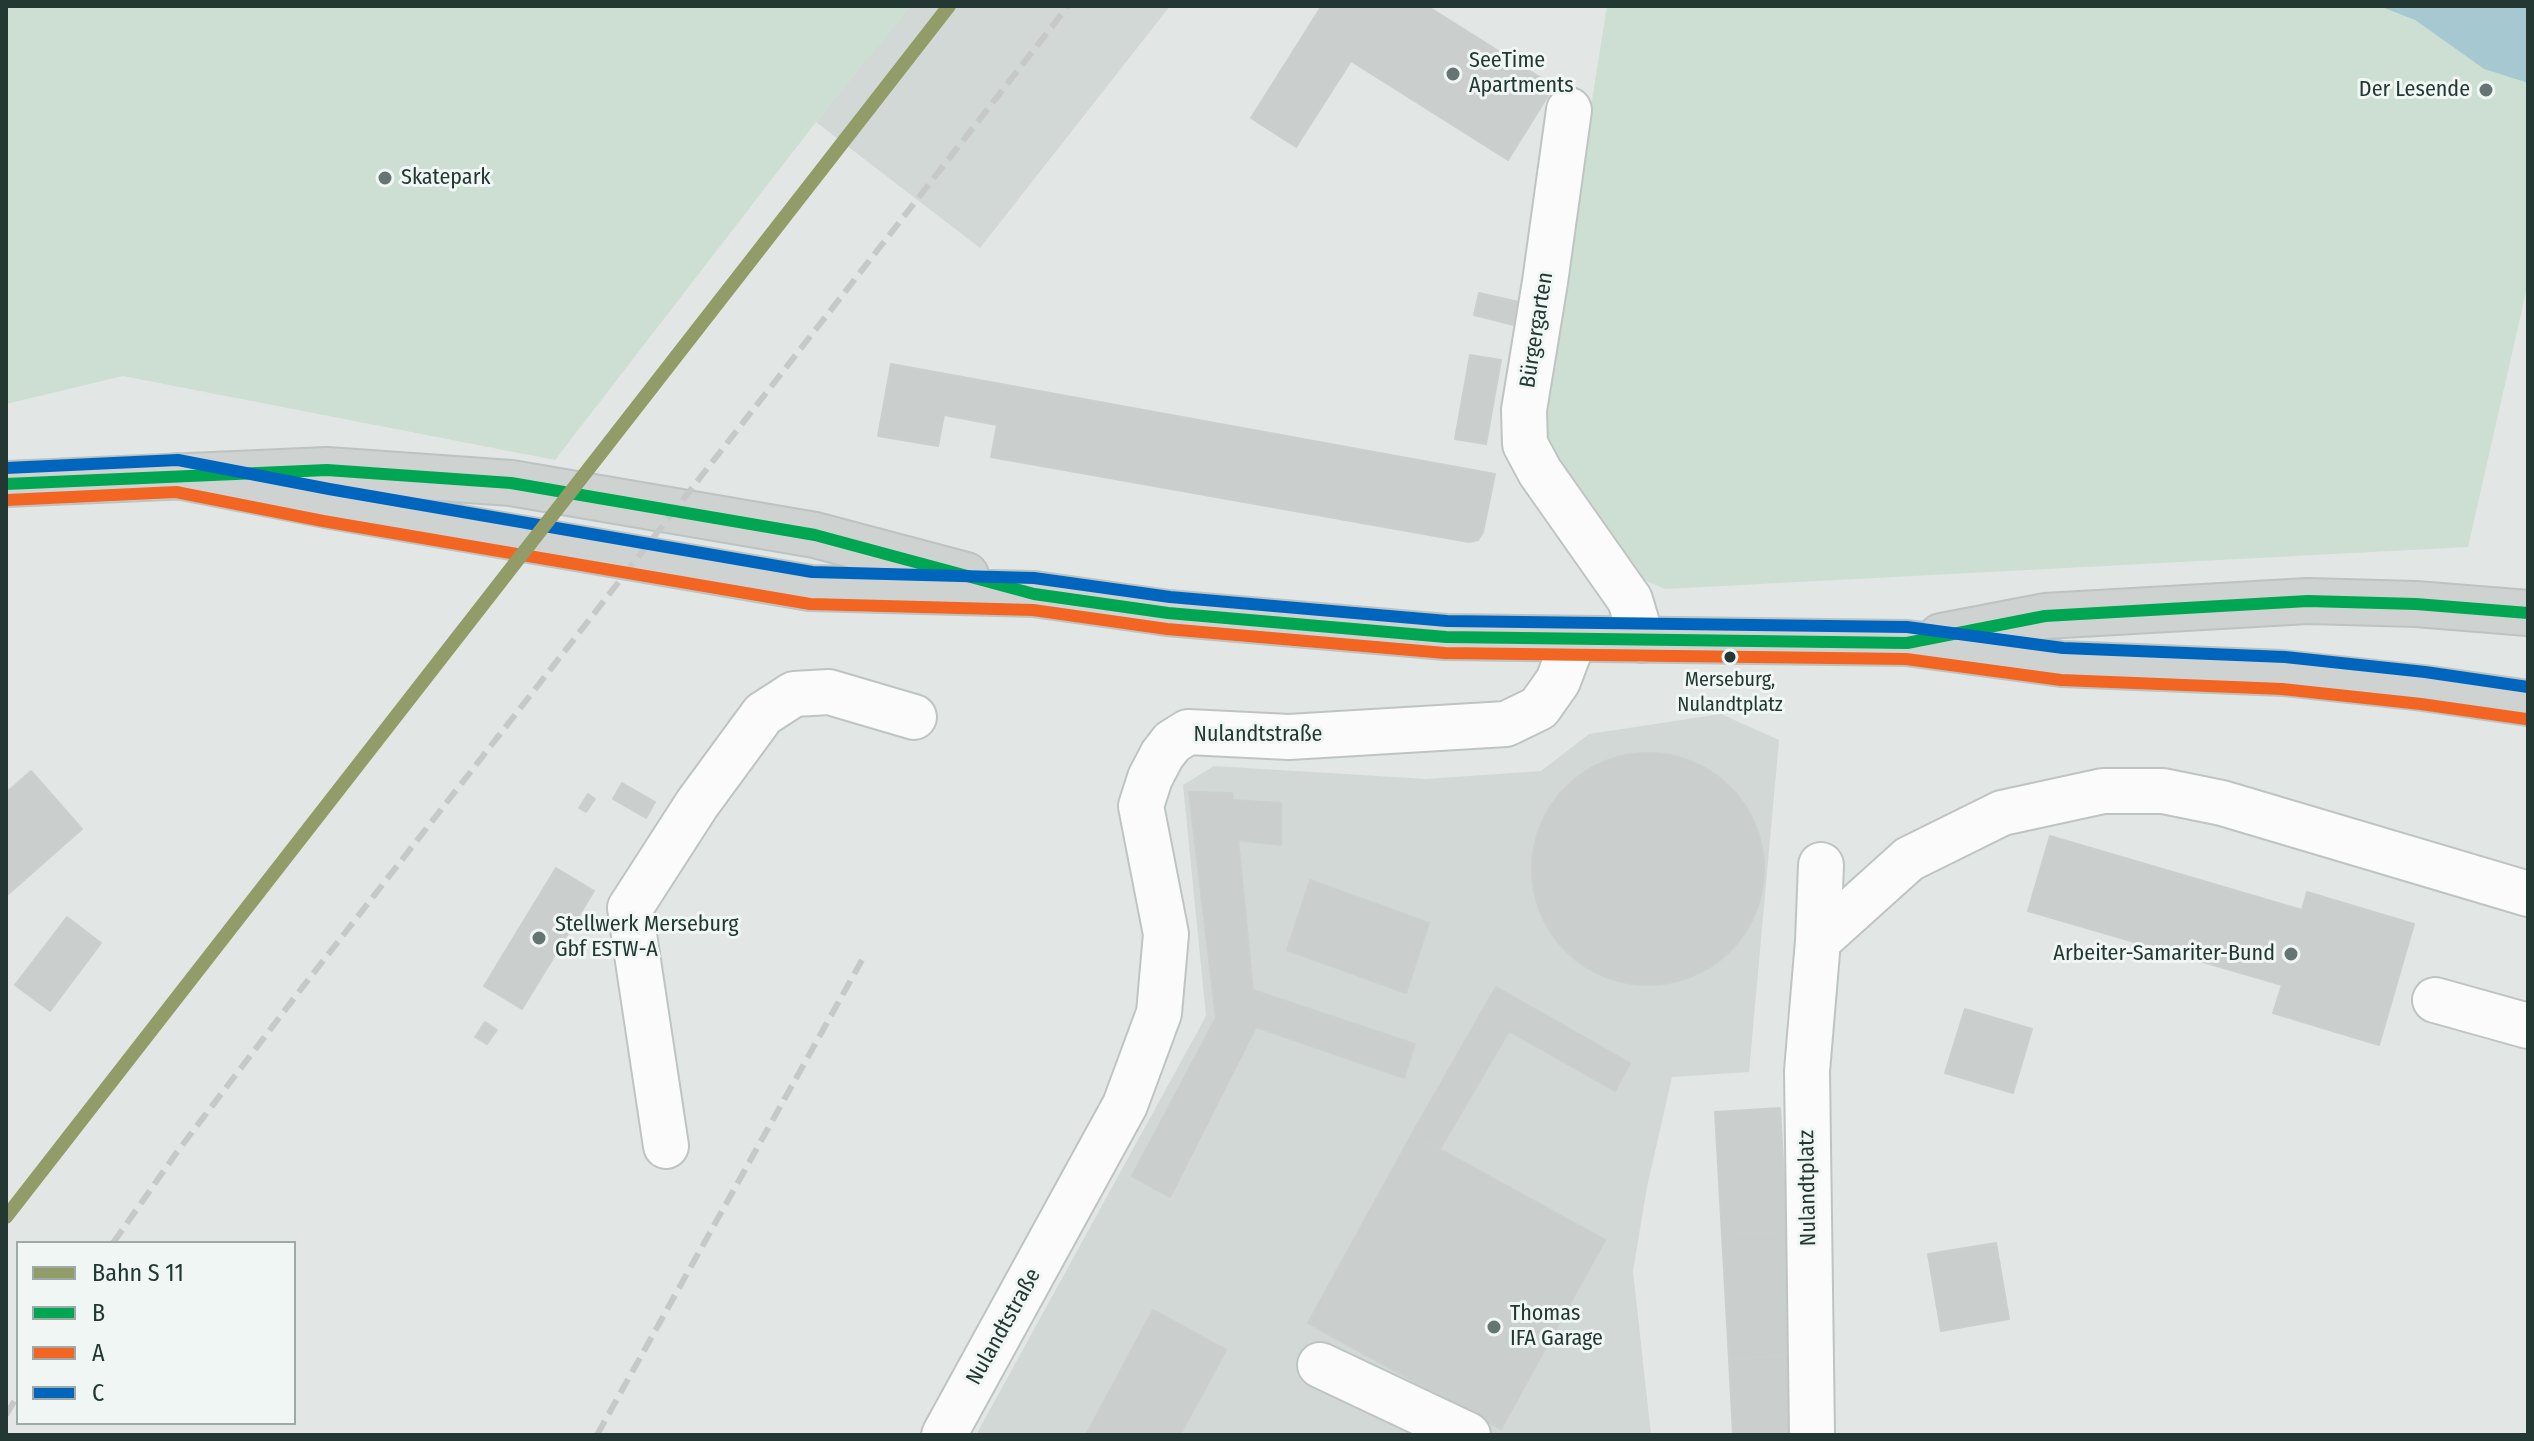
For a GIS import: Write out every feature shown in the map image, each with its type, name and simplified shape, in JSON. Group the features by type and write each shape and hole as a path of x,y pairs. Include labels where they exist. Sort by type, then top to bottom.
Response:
{"main road":[{"path":"6,484 327,470 511,483 815,535 1034,594"},
{"path":"177,476 326,505 810,588 1034,594 1168,613 1446,637 1907,643 2062,664 2283,673 2528,703"},
{"path":"1907,643 2045,616 2308,601 2416,604 2528,613"}],"street":[{"name":"Bürgergarten","path":"1569,110 1524,410 1525,444 1540,472 1630,600 1642,640"},
{"name":"Nulandtstraße","path":"944,1435 1125,1105 1159,1013 1166,934 1141,806 1150,778 1172,742 1188,732 1289,737 1506,724 1539,708 1558,681 1574,639"},
{"path":"666,1146 630,908 697,804 763,714 794,694 829,692 914,717"},
{"path":"1818,941 1909,859 2002,813 2103,791 2163,791 2222,803 2528,894"},
{"name":"Nulandtplatz","path":"1812,1435 1807,1071 1821,865"},
{"path":"2435,1000 2528,1026"},
{"path":"1320,1365 1468,1435"}],"shaded area":[{"path":"910,6 1170,6 980,248 816,122"},
{"path":"1721,714 1779,740 1749,1072 1672,1077 1647,1187 1633,1271 1651,1435 976,1435 1206,1016 1183,785 1214,766 1426,779 1541,771 1589,734"}],"green space":[{"path":"6,6 911,6 816,122 555,460 123,376 6,404"},
{"path":"1607,6 2379,6 2415,20 2484,69 2528,83 2528,283 2468,547 1665,589 1635,576 1539,432"}],"water":[{"path":"2379,6 2528,6 2528,83 2484,69 2415,20"}],"building":[{"name":"SeeTime Apartments","path":"1320,6 1427,6 1554,86 1508,160 1351,61 1296,147 1251,118"},
{"path":"1479,293 1523,303 1518,326 1474,315"},
{"path":"1470,355 1501,360 1486,444 1455,439"},
{"path":"891,364 1495,474 1483,532 1478,540 1469,542 991,457 997,425 944,415 938,446 878,436"},
{"path":"1648,753 1692,762 1730,787 1755,825 1764,869 1755,913 1730,951 1692,976 1648,985 1604,976 1566,951 1541,913 1532,869 1541,825 1566,787 1604,762"},
{"path":"31,771 82,829 6,896 6,793"},
{"path":"622,783 655,802 646,818 613,799"},
{"path":"1189,792 1232,793 1233,800 1281,803 1281,845 1238,840 1253,990 1415,1044 1404,1078 1256,1027 1170,1197 1132,1176 1216,1018"},
{"path":"588,794 595,799 586,812 579,808"},
{"name":"Arbeiter-Samariter-Bund","path":"2050,836 2302,910 2307,892 2414,924 2379,1045 2273,1013 2282,985 2028,911"},
{"name":"Stellwerk Merseburg Gbf ESTW-A","path":"556,868 594,891 522,1009 484,986"},
{"path":"1310,880 1429,923 1406,993 1287,950"},
{"path":"67,917 101,943 50,1011 15,985"},
{"path":"1496,987 1630,1063 1615,1091 1509,1031 1440,1149 1412,1134"},
{"path":"1965,1009 2032,1029 2013,1093 1945,1073"},
{"path":"485,1022 497,1030 487,1044 475,1037"},
{"path":"1780,1108 1787,1232 1722,1235 1715,1112"},
{"path":"1412,1134 1605,1240 1501,1429 1308,1323"},
{"path":"1787,1232 1793,1355 1729,1359 1722,1235"},
{"path":"1996,1243 2009,1319 1941,1331 1928,1254"},
{"path":"1153,1310 1226,1350 1180,1435 1086,1435"},
{"path":"1793,1355 1798,1435 1733,1435 1729,1359"}],"railway":[{"path":"114,1241 177,1152 298,993 1068,6"},
{"path":"597,1435 862,960"},
{"path":"6,1415 16,1398"}],"transit line":[{"path":"6,1217 949,6"},
{"name":"C","path":"6,468 178,460 812,572 1034,578 1170,597 1447,621 1907,627 2063,648 2285,657 2528,687"},
{"name":"B","path":"6,484 327,470 511,483 815,535 1034,594 1168,613 1446,637 1907,643 2045,616 2308,601 2416,604 2528,613"},
{"name":"A","path":"7,500 176,492 323,521 810,604 1033,610 1167,629 1445,653 1906,659 2061,680 2282,689 2526,719"}],"place":[{"name":"SeeTime Apartments","path":"1453,74"},
{"name":"Der Lesende","path":"2486,90"},
{"name":"Skatepark","path":"385,178"},
{"name":"Merseburg, Nulandtplatz","path":"1730,657"},
{"name":"Stellwerk Merseburg Gbf ESTW-A","path":"539,938"},
{"name":"Arbeiter-Samariter-Bund","path":"2291,954"},
{"name":"Thomas IFA Garage","path":"1494,1327"}]}
